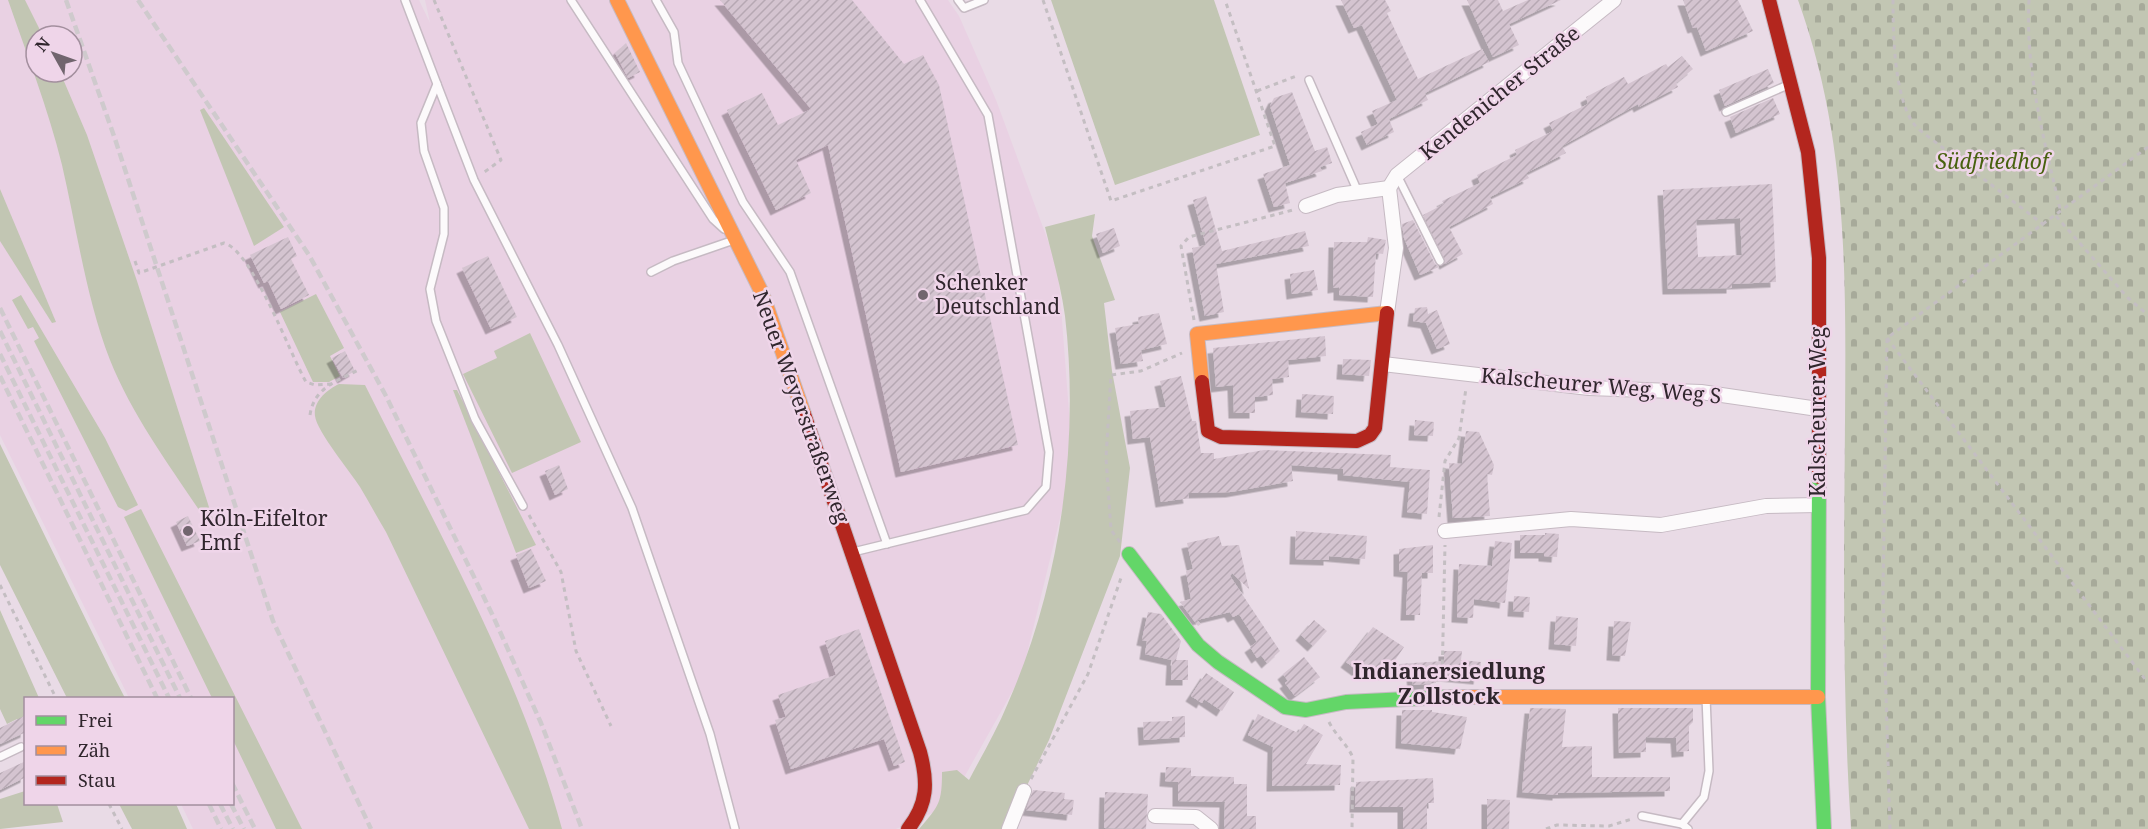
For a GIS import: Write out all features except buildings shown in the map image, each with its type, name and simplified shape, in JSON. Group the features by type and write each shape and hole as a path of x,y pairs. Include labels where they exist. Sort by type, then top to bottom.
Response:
{"street":[{"name":"Neuer Weyerstraßerweg","path":"617,0 762,293 853,552 927,777 924,802 908,829"},
{"name":"Kendenicher Straße","path":"1389,188 1397,176 1614,0"},
{"name":"Kalscheurer Weg","path":"1769,0 1809,152 1819,258 1818,697 1824,829"},
{"path":"1306,206 1337,195 1389,188 1396,248 1375,428 1357,441 1221,437 1208,431 1197,334 1387,313"},
{"name":"Kalscheurer Weg, Weg S","path":"1383,364 1589,388 1701,392 1818,409"},
{"path":"1445,531 1571,519 1661,525 1766,506 1818,505"},
{"path":"1129,554 1180,624 1218,662 1285,707 1306,710 1346,702 1442,697 1818,697"},
{"path":"1009,829 1024,791"},
{"path":"1155,816 1196,817 1211,829"}],"lane":[{"path":"405,0 474,180 558,345 632,508 710,734 735,829"},
{"path":"571,0 712,219 736,239"},
{"path":"656,0 674,32 678,63 743,202 790,272 887,544"},
{"path":"853,552 1026,510 1046,488 1049,452 988,115 920,0"},
{"path":"958,0 964,8 984,0"},
{"path":"1309,80 1358,192"},
{"path":"437,84 421,123 424,151 444,208 444,234 430,289 436,321 476,419 523,506"},
{"path":"1726,112 1791,84"},
{"path":"1397,176 1440,261"},
{"path":"651,272 673,261 736,239"},
{"path":"1642,816 1685,826 1704,797 1709,771 1706,696"},
{"path":"0,757 21,747"}],"path":[{"path":"434,0 501,160 474,180"},
{"path":"1043,0 1111,201 1275,146 1225,0"},
{"path":"1893,0 1899,80 1906,109 1912,122 2044,225"},
{"path":"2029,0 2027,29 2034,94 2061,213"},
{"path":"1257,91 1297,74 1309,80"},
{"path":"1887,338 2061,213 2148,147"},
{"path":"1197,334 1181,246 1184,241 1189,237 1306,206"},
{"path":"2056,216 2128,298 2148,315"},
{"path":"135,261 139,273 224,243 236,248 251,267 306,382 315,385 332,384"},
{"path":"1887,338 2148,683"},
{"path":"1887,338 1883,593 1890,829"},
{"path":"1024,791 1088,674 1129,554 1112,530 1106,458 1111,375 1142,370 1175,355 1199,350"},
{"path":"310,415 315,396 360,369"},
{"path":"523,506 561,572 576,651 611,726"},
{"path":"0,585 55,697"},
{"path":"1324,708 1337,738 1350,750 1353,758 1352,829"},
{"path":"110,805 122,829"},
{"path":"1546,829 1557,825 1609,826 1642,816"}],"shaded area":[{"path":"0,0 419,0 430,23 425,0 948,0 959,16 996,100 1058,268 1073,465 1022,674 948,806 896,829 193,829 181,805 234,805 234,697 129,697 0,435"}],"green space":[{"path":"8,0 25,0 37,24 24,24 24,45"},
{"path":"1051,0 1214,0 1260,135 1115,185"},
{"name":"Südfriedhof","path":"1798,0 2148,0 2148,829 1851,829 1845,676 1845,314 1841,208 1827,104"},
{"path":"38,84 65,84 87,135 137,281 215,526 211,528 143,425 110,360 94,313 62,165"},
{"path":"204,108 284,227 254,246 200,110"},
{"path":"0,189 56,322 52,323 0,241"},
{"path":"1095,214 1092,236 1115,300 1104,303 1112,371 1130,468 1120,556 1049,740 1006,829 919,829 938,804 942,772 957,770 969,780 1008,703 1041,611 1062,513 1070,414 1065,316 1045,227"},
{"path":"316,294 344,348 330,356 340,376 329,382 313,382 280,312"},
{"path":"21,295 105,438 138,505 126,511 118,507 34,341 39,338 33,327 28,329 12,300"},
{"path":"530,333 581,442 512,473 463,374 497,358 494,351"},
{"path":"339,384 365,385 448,548 500,658 523,714 562,829 529,829 386,532 360,487 317,423 316,406 330,389"},
{"path":"453,390 457,390 536,545 516,553"},
{"path":"0,444 124,697 66,697 0,565"},
{"path":"141,509 302,829 276,829 234,742 234,697 212,697 124,517"},
{"path":"0,610 39,697 24,697 24,734 17,719 7,724 0,709"},
{"path":"24,791 24,805 57,805 63,822 0,829 0,799"},
{"path":"120,805 176,805 187,829 132,829"}],"railway":[{"path":"66,0 115,139 273,621 371,829"},
{"path":"138,0 309,255 386,396 493,616 541,723 582,829"},
{"path":"0,308 191,697"},
{"path":"0,331 180,697"},
{"path":"0,354 169,697"},
{"path":"0,376 157,697"},
{"path":"234,787 255,829"},
{"path":"209,805 221,829"},
{"path":"221,805 233,829"},
{"path":"232,805 244,829"}],"traffic: fast":[{"path":"1819,477 1818,697 1824,829"},
{"path":"1129,554 1198,645 1218,662 1285,707 1306,710 1346,702 1447,697"}],"traffic: slow":[{"path":"617,0 762,293 804,414"},
{"path":"1202,382 1197,334 1387,313"},
{"path":"1447,697 1818,697"}],"traffic: jam":[{"path":"1769,0 1808,152 1819,258 1819,477"},
{"path":"1202,382 1208,431 1221,437 1357,441 1370,435 1375,428 1387,313"},
{"path":"804,414 920,752 925,783 923,802 908,829"}],"place":[{"name":"Schenker Deutschland","path":"923,295"},
{"name":"Köln-Eifeltor Emf","path":"188,531"}],"district":[{"name":"Indianersiedlung Zollstock","path":"1449,684"}]}
